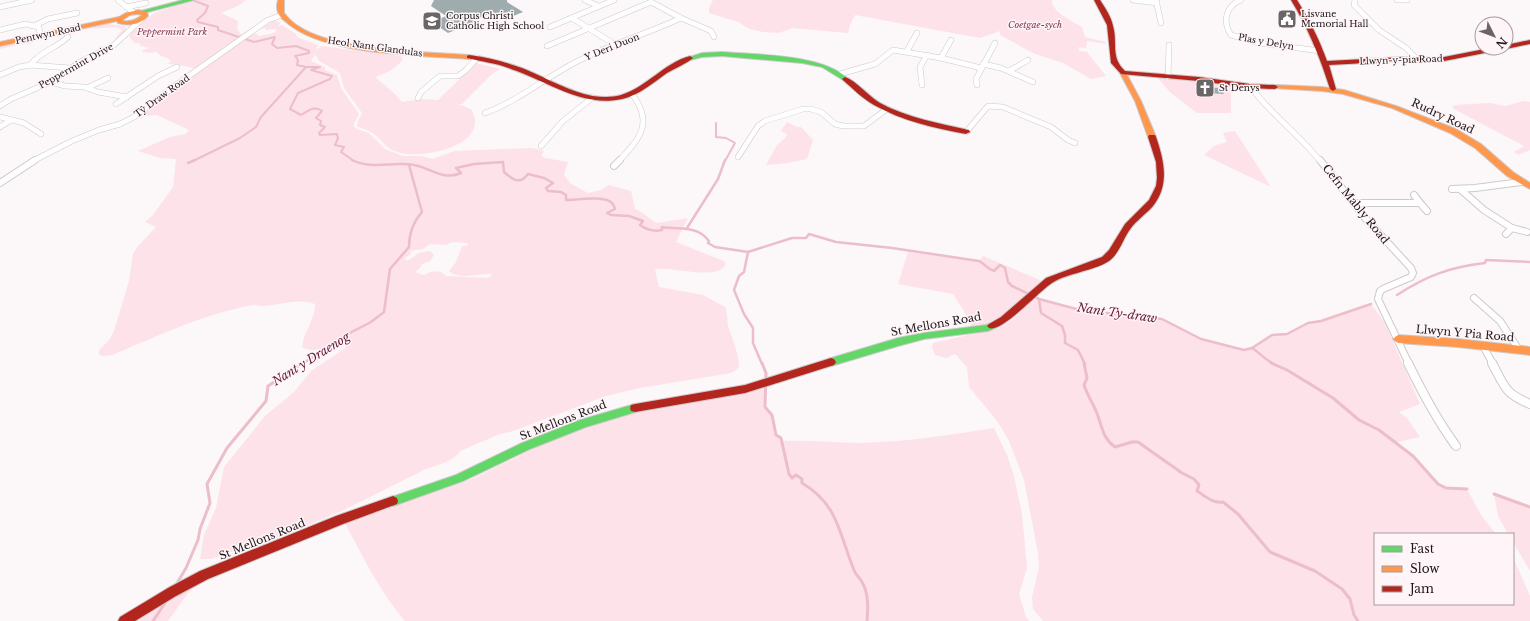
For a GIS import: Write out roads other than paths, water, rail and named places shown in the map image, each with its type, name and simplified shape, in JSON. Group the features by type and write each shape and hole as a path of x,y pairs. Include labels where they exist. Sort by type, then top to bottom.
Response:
{"street":[{"path":"0,7 32,0"},
{"path":"118,0 131,18 146,3"},
{"name":"Pentwyn Road","path":"0,44 131,18 191,0"},
{"path":"280,0 282,15"},
{"path":"585,0 598,6"},
{"path":"550,27 614,0"},
{"name":"St Mellons Road","path":"124,621 172,592 204,575 340,520 459,478 526,446 584,423 642,406 745,389 898,342 924,336 988,328 1004,319 1049,280 1105,259 1112,253 1128,227 1148,208 1157,193 1162,176 1158,152 1138,101 1123,73 1113,64 1111,55 1112,32 1097,0"},
{"path":"1133,0 1156,2 1160,23"},
{"name":"Plas y Delyn","path":"1241,0 1231,6 1227,14 1228,31 1232,35 1247,41 1321,51"},
{"path":"1294,0 1310,26 1321,51 1333,90"},
{"path":"1355,0 1354,5 1379,30 1406,48 1418,60"},
{"path":"1397,0 1404,2 1406,0"},
{"path":"547,46 651,2 681,18 711,31 714,37"},
{"path":"0,30 24,25 36,25 48,19 77,13"},
{"name":"Tŷ Draw Road","path":"0,183 36,159 100,130 120,124 134,117 242,38 270,19 282,15"},
{"name":"Heol Nant Glandulas","path":"282,15 295,27 316,38 326,41 412,53 477,58 508,66 592,98 611,99 632,94 642,90 675,64 692,58 712,54 728,54 815,63 830,68 840,74 869,99 887,109 935,126 966,132"},
{"name":"Peppermint Drive","path":"0,106 11,99 51,82 82,60 114,45 131,18"},
{"path":"572,18 614,44"},
{"name":"Y Deri Duon","path":"545,80 576,62 614,44 652,32 681,18"},
{"path":"36,25 39,27 40,35"},
{"path":"907,51 918,33"},
{"path":"30,65 41,52 62,43 68,37"},
{"path":"941,58 951,40"},
{"path":"1514,45 1530,42"},
{"path":"977,85 976,79 995,43"},
{"path":"1168,77 1169,45"},
{"path":"840,74 875,64 893,50 907,51 1009,71 1032,82"},
{"path":"597,52 604,56"},
{"name":"Llwyn-y-pia Road","path":"1325,63 1443,60 1474,53"},
{"path":"922,85 920,67 927,56"},
{"path":"418,98 421,92 440,76 453,78 459,76 477,58"},
{"path":"1009,71 1028,60"},
{"path":"0,75 19,67 30,65 70,68"},
{"path":"116,104 158,76 177,67"},
{"name":"Rudry Road","path":"1123,73 1199,79 1250,86 1333,90 1394,107 1453,131 1478,146 1521,182 1530,187"},
{"path":"88,88 108,78"},
{"path":"485,113 506,105 545,80"},
{"path":"51,82 68,87 88,88 98,92 127,98"},
{"name":"Cefn Mably Road","path":"1250,86 1261,102 1291,128 1308,146 1366,218 1411,268 1413,273 1411,277 1384,289 1378,294 1379,304 1398,339 1424,396 1443,428 1456,446"},
{"path":"614,166 636,142 644,123 642,108 632,94"},
{"path":"541,146 563,120 592,98"},
{"path":"966,132 988,106 997,106 1009,109 1051,126 1068,140 1075,143"},
{"path":"738,157 758,126 765,121 803,109 811,109 821,112 835,124 843,126 864,126 887,109"},
{"path":"0,117 24,123 41,134"},
{"path":"0,127 11,120"},
{"path":"1452,189 1521,182"},
{"path":"1460,189 1484,210 1512,228 1527,232"},
{"path":"1414,195 1427,211"},
{"path":"1354,203 1420,203"},
{"path":"1506,234 1512,228"},
{"path":"1474,298 1492,311 1505,325 1519,350"},
{"name":"Llwyn Y Pia Road","path":"1398,339 1530,351"},
{"path":"1483,346 1508,392 1514,397 1530,404"}],"waterway":[{"path":"195,1 208,6 205,13 197,20 198,22 218,27 218,30 254,42 275,37 272,44 277,48 296,46 309,51 309,53 295,56 298,60 297,65 306,67"},
{"path":"193,161 240,138 256,127 261,117 306,67"},
{"path":"306,67 320,67 311,70 332,76 330,79 298,93 290,109 301,115 314,109 319,109 322,111 316,118 321,121 320,125 325,127 319,133 320,135 337,134 338,138 335,145 344,147 341,152 353,161"},
{"path":"716,123 716,137 726,138 735,143 725,161"},
{"path":"188,163 195,160"},
{"path":"687,228 718,179 725,160"},
{"path":"353,161 359,163 375,165 414,165 448,176 461,173 456,168 474,164 503,162 504,172 513,179 519,180 528,174 544,178 553,183 546,188 548,191 561,192 566,195 566,200 590,198 603,199 613,204 615,209 607,213 611,215 629,216 643,221 640,225 653,231 662,230 662,227 694,230 704,236 709,241 708,243 715,247 748,252"},
{"name":"Nant y Draenog","path":"302,364 346,335 371,322 384,312 390,269 409,247 412,228 422,212 409,165"},
{"path":"748,252 792,238 806,238 809,234 836,242 892,248 979,261 994,271 1000,265 1005,268 1008,282 1012,286 1039,299"},
{"path":"748,252 744,272 739,276 734,290 744,314 753,328 753,343 762,364"},
{"name":"Nant Ty-draw","path":"1397,295 1439,273 1485,263 1486,260 1530,262"},
{"name":"Nant Ty-draw","path":"1039,299 1080,310 1162,319 1201,339 1244,350 1252,348"},
{"path":"1039,299 1041,313 1062,326 1065,335 1065,343 1078,350 1085,364"},
{"name":"Nant Ty-draw","path":"1252,348 1272,335 1287,334 1308,323 1321,321 1371,304"},
{"path":"1252,348 1274,364"},
{"name":"Nant y Draenog","path":"176,585 186,568 198,540 200,529 210,503 207,484 227,448 266,401 268,386 303,363"},
{"path":"762,363 766,373 765,407 772,415 776,435 781,438 789,474 792,478 796,475 802,479 802,483 824,501 831,511 841,532 855,572 866,591 868,606 867,621"},
{"path":"1084,363 1087,378 1084,385 1107,440 1115,447 1132,442 1138,442 1182,473 1194,479 1199,485 1197,491 1212,501 1223,502 1238,514 1270,552 1315,571 1342,589 1350,599 1354,615 1358,621"},
{"path":"1271,363 1287,370 1333,398 1359,420 1379,430 1413,456 1438,484 1446,488 1467,489"},
{"path":"1494,494 1530,507"},
{"name":"Nant y Draenog","path":"153,621 167,600"}],"place":[{"name":"Lisvane Memorial Hall","path":"1287,19"},
{"name":"Corpus Christi Catholic High School","path":"432,21"},
{"name":"St Denys","path":"1205,88"}],"park label":[{"name":"Coetgae-sych","path":"1035,25"},
{"name":"Peppermint Park","path":"172,32"}]}
